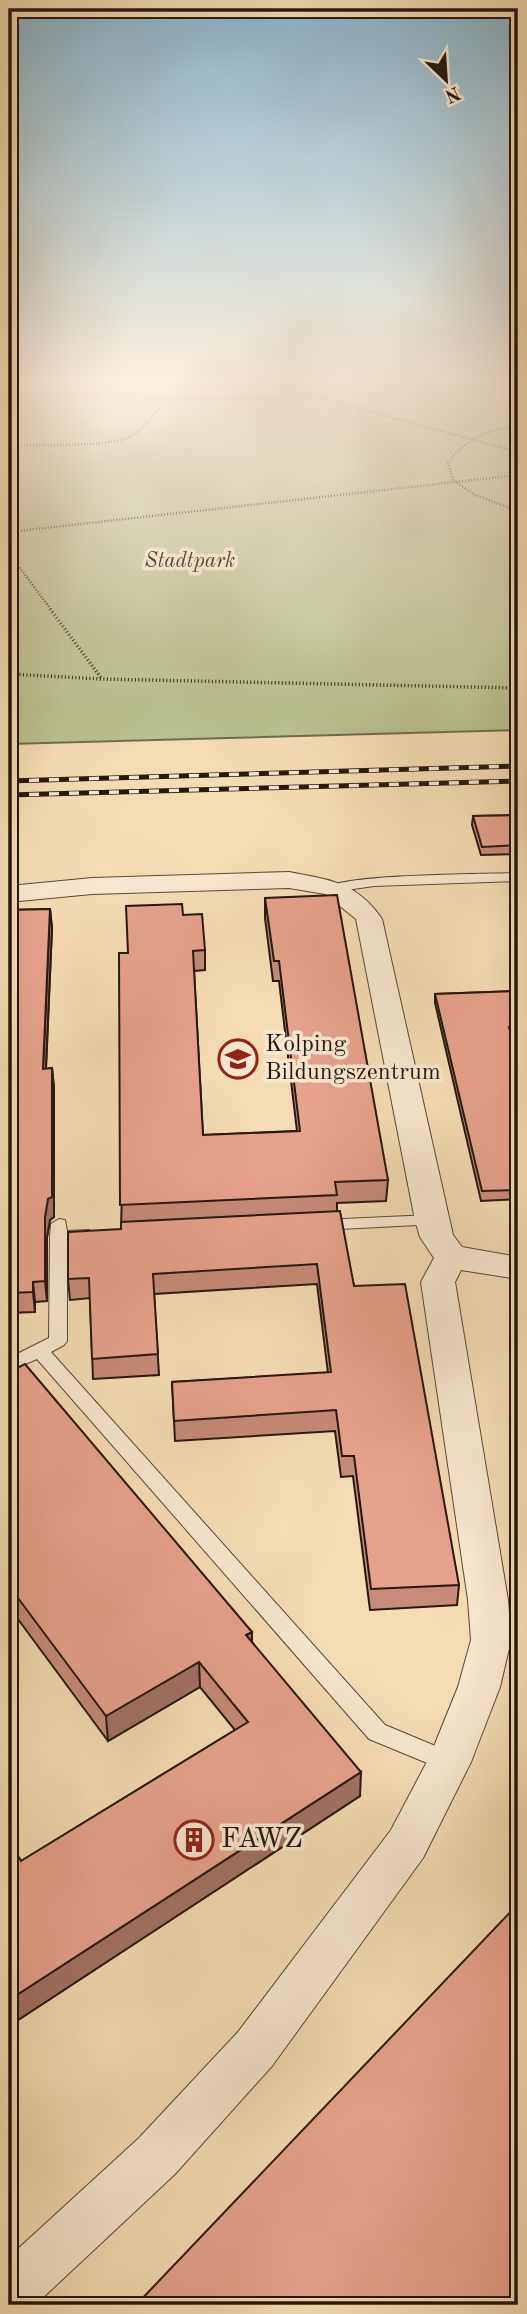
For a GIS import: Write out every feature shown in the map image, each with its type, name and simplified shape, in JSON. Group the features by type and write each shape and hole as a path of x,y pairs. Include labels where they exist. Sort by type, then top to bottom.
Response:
{"street":[{"path":"9,894 92,886 289,880 333,888 362,909 369,919 441,1238 438,1282 486,1587 491,1640 479,1687 449,1762 407,1844 255,2049 157,2156 10,2289"},
{"path":"441,1238 518,1268"}],"lane":[{"path":"333,888 374,881 518,877"},
{"path":"306,1226 441,1238"},
{"path":"9,1365 58,1341 58,1231 100,1236"},
{"path":"39,1350 377,1732 449,1762"}],"path":[{"path":"9,532 385,490"},
{"path":"468,490 518,510"},
{"path":"9,553 102,679"},
{"path":"9,674 102,679 518,688"}],"green space":[{"name":"Stadtpark","path":"9,490 518,490 518,730 9,744"}],"building":[{"path":"518,815 518,845 482,847 473,816"},
{"name":"Kolping Bildungszentrum","path":"337,895 388,1180 335,1182 337,1195 120,1205 119,953 128,953 126,906 182,904 183,915 202,914 205,950 193,951 203,1135 300,1131 279,961 274,961 265,898"},
{"path":"50,909 43,1069 52,1068 52,1197 48,1199 45,1217 45,1281 33,1282 33,1292 9,1293 9,910"},
{"path":"518,991 518,1026 509,1027 518,1061 518,1190 482,1191 435,994"},
{"path":"340,1211 354,1286 405,1284 459,1585 371,1589 354,1456 342,1456 336,1410 174,1421 172,1382 331,1372 317,1264 153,1274 158,1354 92,1359 89,1278 68,1279 68,1232 121,1229 121,1222"},
{"path":"25,1364 252,1632 246,1635 361,1772 9,2000 9,1842 21,1861 248,1722 199,1662 106,1716 9,1586 9,1372"},
{"path":"518,1904 518,2305 136,2305"}],"railway":[{"path":"9,781 518,766"},
{"path":"9,795 518,781"}],"place":[{"name":"Kolping Bildungszentrum","path":"238,1059"},
{"name":"FAWZ","path":"194,1840"}]}
